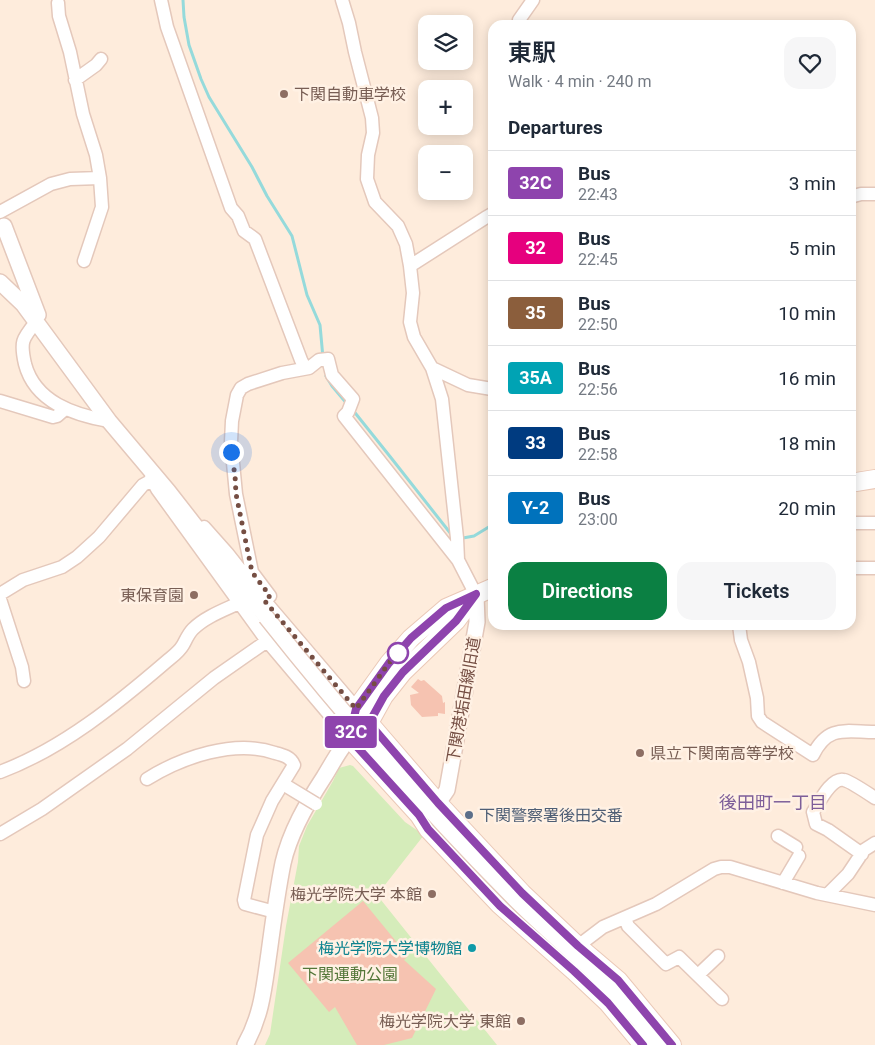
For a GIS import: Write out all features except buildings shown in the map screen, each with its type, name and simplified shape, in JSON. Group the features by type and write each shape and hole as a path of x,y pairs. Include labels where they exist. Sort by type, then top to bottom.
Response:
{"main road":[{"path":"856,480 875,479"},
{"path":"488,590 446,608 411,638 389,663 356,709 349,738 419,815 428,829 500,906 608,1003 643,1045"},
{"path":"476,594 456,621 403,672 384,696 369,723 438,803 522,893 578,946 618,980 672,1045"}],"street":[{"path":"161,0 167,27 231,208 238,216 244,231 255,239 305,368"},
{"path":"342,0 350,23 355,52 372,118 374,133 368,156 367,179 375,202 398,226 406,244 413,293 410,322 414,338 432,368 442,399 458,560"},
{"path":"519,20 533,0"},
{"path":"58,3 59,16 70,52 83,114 96,155 100,178 102,207 84,261"},
{"path":"75,80 96,65 101,59"},
{"path":"47,337 1,223 51,184 70,179 100,178"},
{"path":"856,195 875,194"},
{"path":"410,266 488,216"},
{"path":"0,282 23,304 109,421 168,492 266,617 375,748 466,848 545,929 591,970 640,1020 659,1045"},
{"path":"36,322 25,336 22,345 28,372 34,384 42,394 65,409 109,421"},
{"path":"264,600 270,596 252,572 236,494 231,442 232,421 237,395 241,388 248,384 309,368 328,359 332,375 353,399 344,416 458,560 476,594"},
{"path":"432,368 468,385 488,388"},
{"path":"0,401 53,416 57,416 65,409"},
{"path":"132,448 159,475 228,554 264,600 369,723 349,738 296,826 284,861 263,995 253,1030 245,1045"},
{"path":"132,448 157,489 267,641 349,738"},
{"path":"0,594 24,580 62,567 77,557 99,537 143,485 152,480"},
{"path":"856,523 875,523"},
{"path":"856,568 875,568"},
{"name":"下関港垢田線旧道","path":"438,803 447,790 468,678 477,622 476,594"},
{"path":"0,599 22,667 24,681"},
{"path":"0,772 36,756 78,731 134,689 178,652 200,623 239,603"},
{"path":"740,630 741,640 749,662 755,689 758,716 762,722 813,755 828,735 839,732 875,732"},
{"path":"0,834 42,809 127,749 214,678 267,641"},
{"path":"147,779 172,766 204,754 229,749 249,748 269,751 292,760 294,765 285,785 272,801 257,836 244,900 245,904 275,912"},
{"path":"862,854 828,830 816,824 813,812 828,788 835,781 844,779 875,798"},
{"path":"285,785 316,804"},
{"path":"778,836 798,852 783,883"},
{"path":"827,895 848,874 864,850 875,844"},
{"path":"578,946 603,927 656,904 710,871 721,867 730,867 827,895 875,906"},
{"path":"625,918 628,926 666,964 679,957 722,998"},
{"path":"698,976 718,956"}],"green space":[{"name":"下関運動公園","path":"350,765 405,822 424,835 377,895 497,1045 265,1045 270,1034 299,846 307,826 339,768"}],"waterway":[{"path":"183,0 189,45 209,97 292,236 307,295 320,325 323,358"},
{"path":"326,376 348,405"},
{"path":"352,409 451,534"},
{"path":"463,538 474,536 488,527"}],"bus line":[{"name":"32C","path":"643,1045 608,1003 500,906 428,829 419,815 349,738 356,709 389,663 411,638 446,608 476,594 456,621 403,672 384,696 369,723 438,803 522,893 578,946 618,980 672,1045"}],"place":[{"name":"下関自動車学校","path":"284,94"},
{"name":"東保育園","path":"194,595"},
{"name":"県立下関南高等学校","path":"640,753"},
{"name":"下関警察署後田交番","path":"469,815"},
{"name":"梅光学院大学 本館","path":"432,894"},
{"name":"梅光学院大学博物館","path":"472,948"},
{"name":"梅光学院大学 東館","path":"521,1021"}],"district":[{"name":"後田町一丁目","path":"773,803"}],"route":[{"path":"231,452 236,494 252,572 270,596 264,600 356,709 398,653"}]}
